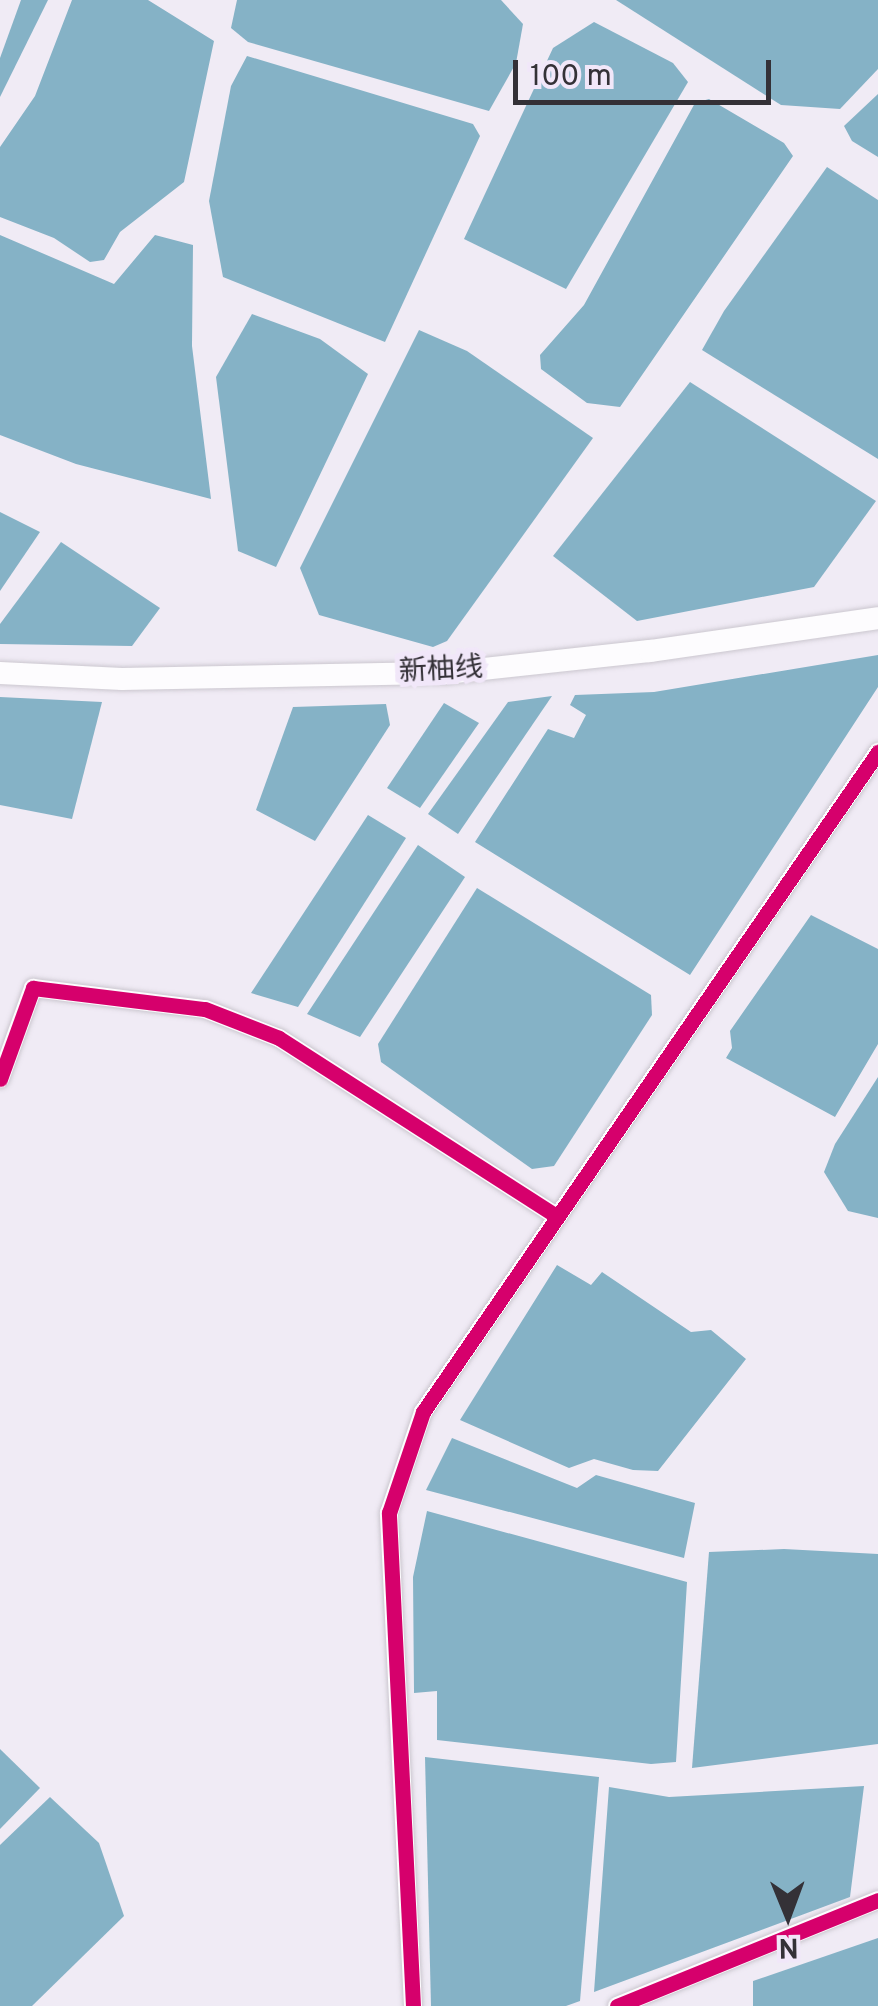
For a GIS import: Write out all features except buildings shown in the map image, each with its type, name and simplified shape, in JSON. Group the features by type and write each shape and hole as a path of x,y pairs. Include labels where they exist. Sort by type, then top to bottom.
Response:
{"main road":[{"name":"新柚线","path":"0,673 122,679 447,673 650,651 878,618"}],"street":[{"path":"414,2006 389,1512 422,1412 878,752"},
{"path":"0,1079 33,988 205,1009 279,1038 556,1216"},
{"path":"617,2006 878,1900"}],"water":[{"path":"21,0 48,0 0,97 0,58"},
{"path":"72,0 148,0 214,41 184,182 120,232 104,260 90,262 54,238 0,217 0,147 35,96"},
{"path":"237,0 501,0 523,24 516,63 489,111 248,42 231,28"},
{"path":"616,0 878,0 878,69 840,109 781,105"},
{"path":"594,22 673,63 688,82 566,289 464,239 553,48"},
{"path":"247,56 473,124 480,136 385,342 223,277 209,201 231,86"},
{"path":"878,94 878,157 852,141 844,126"},
{"path":"709,99 784,143 793,156 620,407 587,403 541,369 540,355 584,305 695,103"},
{"path":"827,167 878,200 878,459 702,350 724,311"},
{"path":"0,235 114,284 155,235 193,245 192,346 211,499 76,464 0,435"},
{"path":"252,314 320,339 368,374 276,567 238,551 216,377"},
{"path":"419,330 467,351 593,438 447,641 433,647 319,615 300,568"},
{"path":"690,382 876,501 814,587 637,621 553,556"},
{"path":"0,512 40,532 0,591"},
{"path":"61,542 160,608 132,646 0,644 0,624"},
{"path":"878,655 878,687 690,975 475,842 548,729 574,738 586,715 570,705 575,695 654,692"},
{"path":"552,696 458,834 428,814 508,702"},
{"path":"0,697 102,702 72,819 0,805"},
{"path":"444,703 479,723 420,808 387,788"},
{"path":"386,704 390,725 315,841 256,810 293,707"},
{"path":"368,815 406,838 298,1007 251,993"},
{"path":"418,845 465,877 360,1037 307,1014"},
{"path":"477,888 651,995 652,1015 554,1166 532,1169 381,1062 378,1044"},
{"path":"811,915 878,949 878,1044 835,1117 726,1058 732,1048 730,1031"},
{"path":"878,1077 878,1218 848,1211 824,1172 835,1144"},
{"path":"557,1265 591,1285 602,1272 691,1332 711,1330 746,1359 658,1471 633,1470 594,1459 569,1468 460,1420"},
{"path":"452,1438 577,1488 596,1475 695,1503 684,1558 426,1490"},
{"path":"427,1511 687,1582 676,1762 651,1764 437,1740 437,1691 414,1693 413,1577"},
{"path":"784,1549 878,1554 878,1744 692,1768 709,1552"},
{"path":"0,1749 40,1788 0,1829"},
{"path":"425,1757 599,1777 580,2001 566,2006 431,2006"},
{"path":"864,1786 850,1897 594,1992 609,1787 669,1797"},
{"path":"50,1797 99,1843 124,1916 32,2006 0,2006 0,1845"},
{"path":"878,1938 878,2006 753,2006 753,1981"}],"cycle path":[{"path":"413,2006 389,1513 423,1412 878,752"},
{"path":"0,1079 33,988 205,1009 279,1038 556,1216"},
{"path":"617,2006 878,1900"}]}
